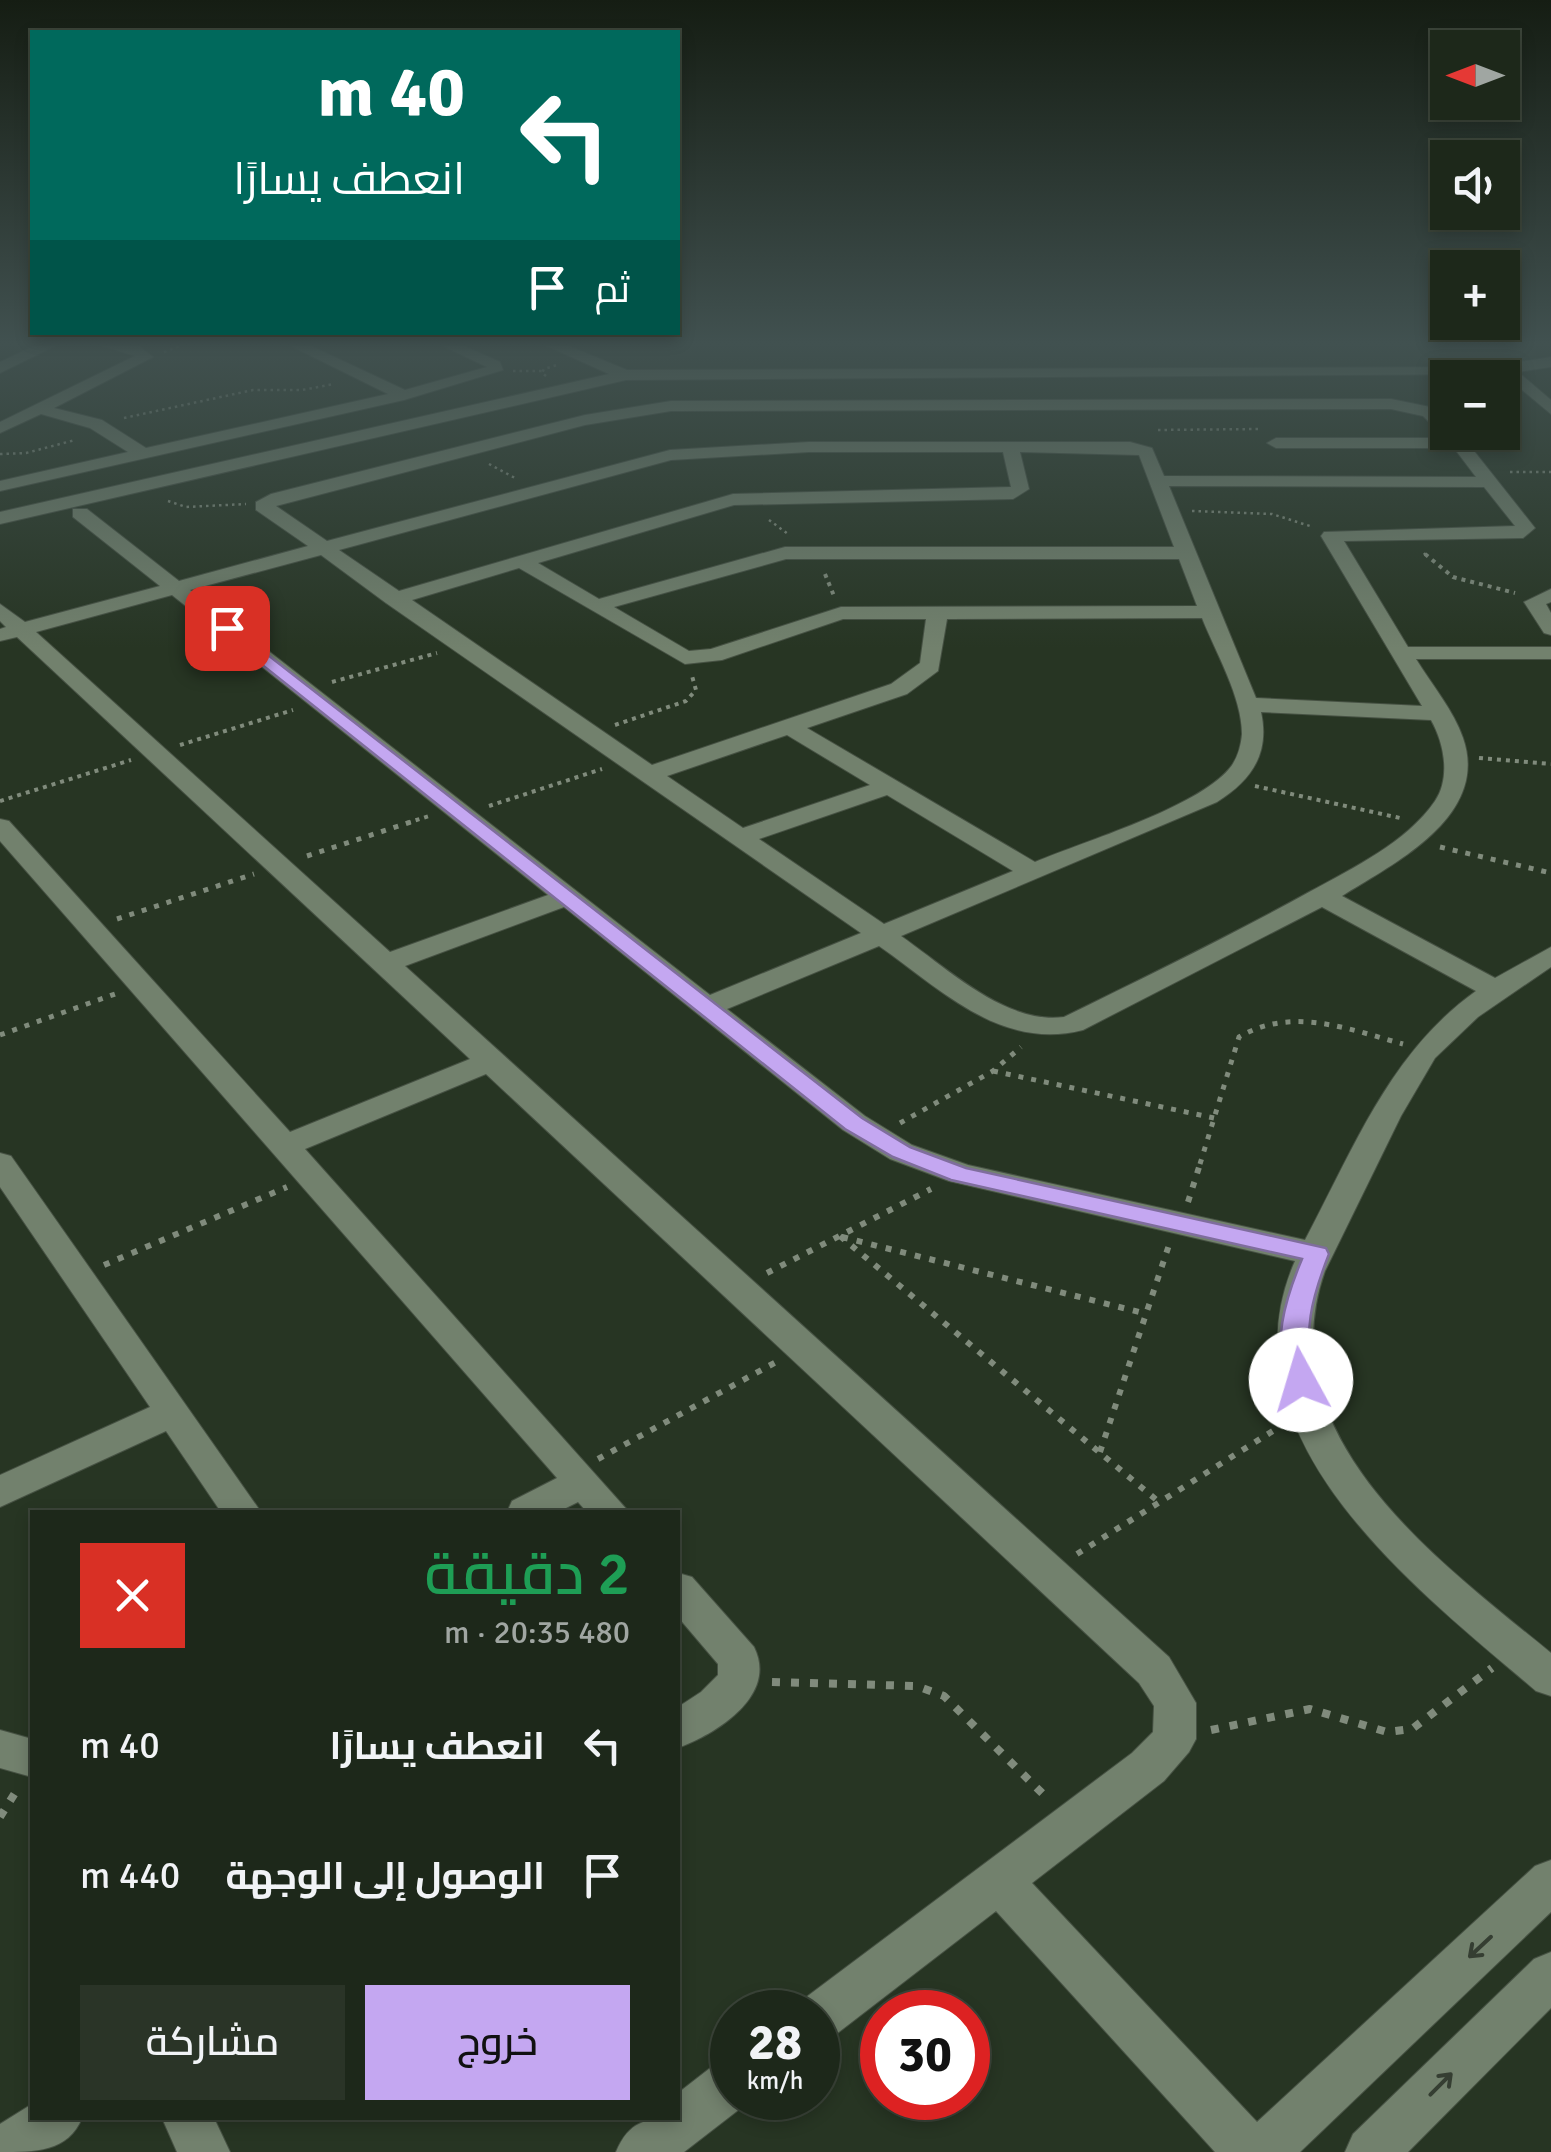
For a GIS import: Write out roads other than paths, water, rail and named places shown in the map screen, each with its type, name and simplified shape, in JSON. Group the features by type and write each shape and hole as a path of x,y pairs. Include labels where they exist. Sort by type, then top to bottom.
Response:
{"street":[{"path":"131,446 143,454"},
{"path":"0,486 176,446"},
{"path":"0,518 324,446"},
{"path":"0,530 353,446"},
{"path":"484,446 263,506 266,512 1001,1018 1040,1029 1073,1024 1321,896 1421,833 1451,791 1457,756 1440,714 1331,536 1523,532 1526,528 1464,450"},
{"path":"7,625 175,587 709,446"},
{"path":"393,599 745,498 1013,494 1020,489 1010,446"},
{"path":"707,1008 1208,799 1232,782 1249,760 1256,737 1246,704 1141,449 1029,446"},
{"path":"1279,446 1298,482"},
{"path":"1157,481 1486,477"},
{"path":"80,512 707,1008 901,1152 960,1174 1316,1254"},
{"path":"596,606 772,555 1185,553"},
{"path":"521,561 685,658 714,655 842,613 1207,612"},
{"path":"1547,596 1534,602 1551,629"},
{"path":"649,774 900,688 920,677 935,654 938,610"},
{"path":"7,625 384,964 1154,1670 1175,1703 1174,1739 1148,1767 840,2001"},
{"path":"1401,653 1551,653"},
{"path":"1246,704 1440,714"},
{"path":"788,726 1034,872"},
{"path":"740,837 889,786"},
{"path":"3,833 608,1510"},
{"path":"1321,896 1498,991"},
{"path":"384,964 567,897"},
{"path":"1551,955 1498,991 1427,1049 1392,1103 1316,1254 1298,1300 1294,1352 1307,1409 1336,1468 1383,1529 1551,1678"},
{"path":"284,1146 491,1062"},
{"path":"0,1163 241,1510"},
{"path":"0,1492 172,1412"},
{"path":"529,1510 578,1477"},
{"path":"680,1591 738,1659 739,1681 716,1705 680,1729"},
{"path":"998,1880 1250,2152"},
{"path":"1263,2152 1551,1881"},
{"path":"1371,2152 1551,1976"},
{"path":"642,2152 710,2100"},
{"path":"2,2152 55,2120"},
{"path":"189,2120 204,2152"}]}
